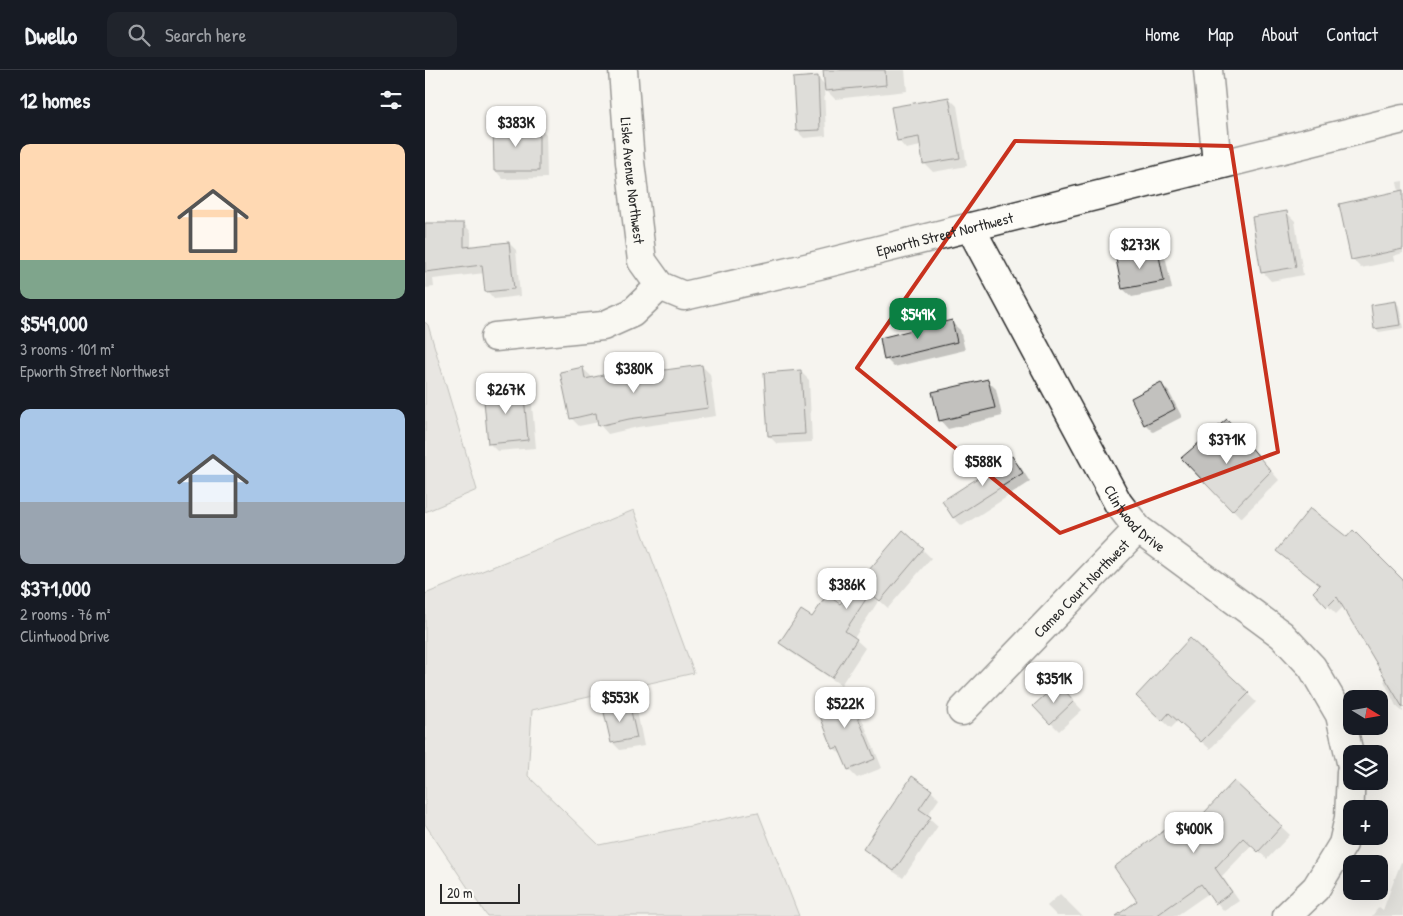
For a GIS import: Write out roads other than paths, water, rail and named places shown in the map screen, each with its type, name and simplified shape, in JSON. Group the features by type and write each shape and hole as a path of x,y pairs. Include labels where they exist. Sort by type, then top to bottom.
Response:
{"street":[{"name":"Liske Avenue Northwest","path":"623,70 630,162 642,261 660,286"},
{"path":"1208,70 1217,164"},
{"name":"Epworth Street Northwest","path":"660,286 684,296 819,265 1403,119"},
{"name":"Clintwood Drive","path":"970,227 1119,503 1138,529 1282,634 1313,667 1340,715 1347,745"},
{"path":"495,336 603,326 632,313 660,286"},
{"name":"Cameo Court Northwest","path":"961,711 1138,529"},
{"path":"1287,916 1316,888 1343,844 1349,818 1350,790"}]}
